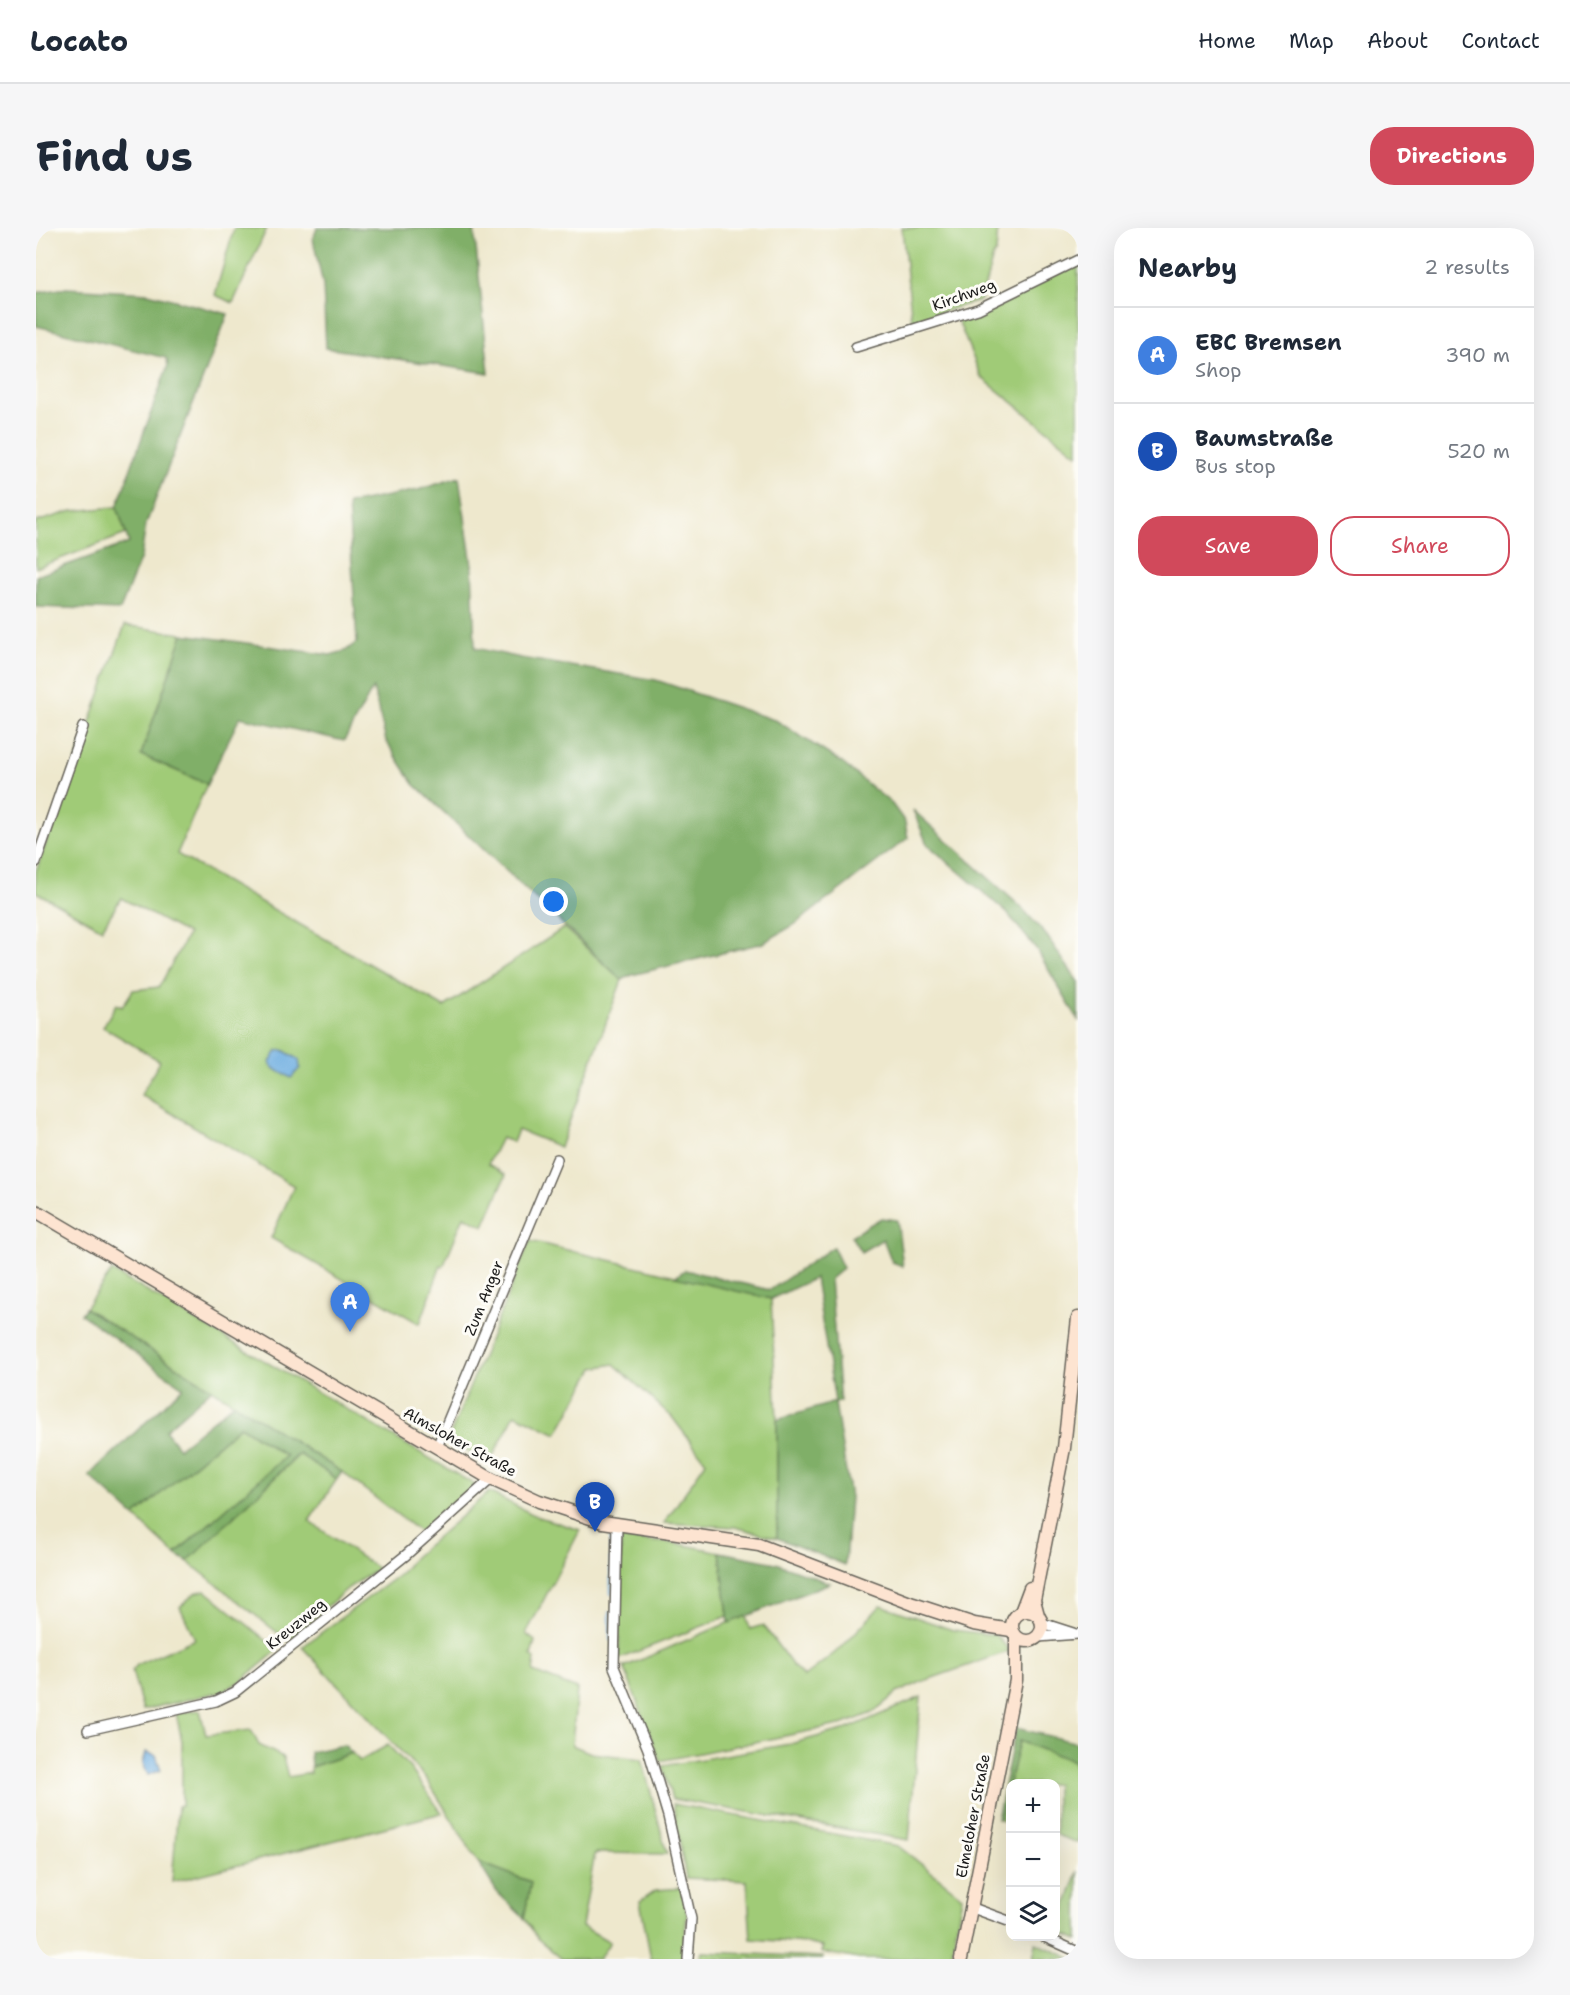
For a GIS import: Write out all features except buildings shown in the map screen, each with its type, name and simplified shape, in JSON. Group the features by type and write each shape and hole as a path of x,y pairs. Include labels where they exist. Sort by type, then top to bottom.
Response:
{"street":[{"name":"Kirchweg","path":"856,347 978,309 1078,260"},
{"path":"36,862 83,727"},
{"name":"Zum Anger","path":"437,1447 557,1160"},
{"name":"Almsloher Straße","path":"36,1210 490,1479 583,1517 617,1525 717,1537 759,1545 913,1604 1015,1625"},
{"path":"1015,1625 1027,1600 1051,1515 1068,1420 1078,1318"},
{"name":"Kreuzweg","path":"88,1730 216,1701 235,1692 406,1555 490,1479"},
{"name":"Elmeloher Straße","path":"961,1959 1016,1680 1040,1619 1034,1600 1051,1515"},
{"path":"617,1525 614,1667 648,1749 668,1816 691,1919 688,1959"},
{"path":"1015,1625 1028,1611 1040,1619 1078,1634"},
{"path":"1015,1625 1034,1639 1078,1634"},
{"name":"Elmeloher Straße","path":"1015,1625 1016,1680"},
{"path":"970,1907 1006,1920"},
{"path":"1053,1941 1078,1952"}],"green space":[{"path":"234,228 267,228 233,303 215,295"},
{"path":"317,228 474,228 489,373 326,348 323,285 313,239"},
{"path":"902,228 998,228 996,252 981,300 912,321"},
{"path":"1078,264 1078,455 981,377 957,318"},
{"path":"66,288 148,293 228,314 146,524 141,557 120,610 36,607 36,576 129,543 117,507 168,365 166,358 36,326 36,293"},
{"path":"459,477 472,565 475,648 521,658 656,680 777,721 841,762 892,804 905,822 908,838 794,925 763,943 632,975 622,980 414,784 386,741 373,688 344,741 240,717 207,784 141,755 183,634 330,655 345,651 357,642 348,504 418,490"},
{"path":"117,507 126,534 36,568 36,522 72,511"},
{"path":"125,625 183,634 141,755 207,784 177,854 444,1007 564,928 622,980 560,1147 518,1130 513,1142 501,1138 488,1164 506,1175 484,1226 464,1216 443,1267 441,1265 420,1324 271,1238 294,1186 141,1095 160,1061 103,1027 116,1004 122,1007 133,990 159,987 188,934 121,898 102,929 36,892 36,871"},
{"path":"913,810 1022,908 1047,936 1078,982 1078,1020 1037,950 1007,913 927,844"},
{"path":"881,1218 897,1220 903,1266 892,1262 883,1239 861,1252 851,1236"},
{"path":"530,1241 771,1299 777,1420 777,1538 735,1527 664,1523 706,1462 672,1417 614,1364 594,1368 557,1434 515,1414 489,1464 448,1440"},
{"path":"833,1247 843,1268 830,1279 840,1402 835,1403 850,1497 845,1565 777,1538 777,1420 835,1402 815,1278 771,1299 675,1277 685,1270 770,1290"},
{"path":"112,1271 477,1486 420,1532 342,1472 85,1308"},
{"path":"85,1308 212,1389 165,1430 179,1448 234,1403 342,1472 337,1479 299,1454 190,1559 187,1561 175,1554 286,1456 240,1426 134,1516 89,1476 183,1387 81,1314"},
{"path":"240,1426 286,1457 175,1554 134,1516"},
{"path":"300,1454 337,1479 309,1521 378,1569 348,1588 288,1641 187,1561"},
{"path":"489,1492 536,1516 580,1530 526,1634 535,1641 531,1656 535,1659 533,1672 577,1689 572,1745 591,1753 642,1759 667,1854 595,1853 582,1926 610,1942 599,1959 562,1959 539,1940 524,1918 531,1882 478,1862 426,1778 302,1647 401,1573 414,1557"},
{"path":"621,1539 674,1543 720,1552 728,1616 619,1659"},
{"path":"720,1552 776,1563 830,1583 729,1623"},
{"path":"205,1590 278,1650 240,1682 223,1691 143,1710 132,1671 138,1664 195,1639 180,1607 195,1593"},
{"path":"881,1605 953,1630 996,1635 1010,1651 921,1682 897,1693 872,1713 844,1724 660,1761 624,1667 746,1615 750,1629 763,1625 793,1666 804,1677 842,1647"},
{"path":"921,1697 909,1840 672,1799 662,1766 790,1744 847,1729"},
{"path":"200,1710 206,1735 251,1730 259,1745 283,1757 288,1777 311,1773 311,1767 352,1753 360,1761 388,1745 410,1768 442,1813 172,1882 178,1806 182,1805 182,1741 176,1713"},
{"path":"1016,1728 1078,1743 1078,1774 1073,1761 1019,1741 1010,1779 1006,1779 1006,1795 1000,1820 997,1819"},
{"path":"1019,1741 1073,1761 1078,1774 1078,1843 1060,1836 1060,1779 1010,1779"},
{"path":"344,1745 352,1753 311,1767 310,1752"},
{"path":"1006,1795 1006,1822 1000,1820"},
{"path":"673,1804 898,1846 962,1896 951,1959 859,1959 821,1952 823,1947 806,1943 751,1939 747,1881 686,1878"},
{"path":"478,1862 531,1882 524,1918 497,1892"},
{"path":"1078,1871 1078,1940 1060,1932 1060,1925"},
{"path":"682,1888 687,1915 682,1959 651,1959 640,1901 656,1890"},
{"path":"1036,1943 1073,1959 1033,1959"},
{"path":"702,1952 823,1957 823,1959 700,1959"}],"water":[{"path":"283,1050 299,1060 300,1068 291,1078 273,1068 270,1062 277,1051"},
{"path":"146,1752 156,1755 161,1770 148,1775 143,1763"}],"waterway":[{"path":"610,1539 611,1594"},
{"path":"610,1612 610,1640"}],"place":[{"name":"EBC Bremsen","path":"350,1332"},
{"name":"Baumstraße","path":"595,1532"}]}
